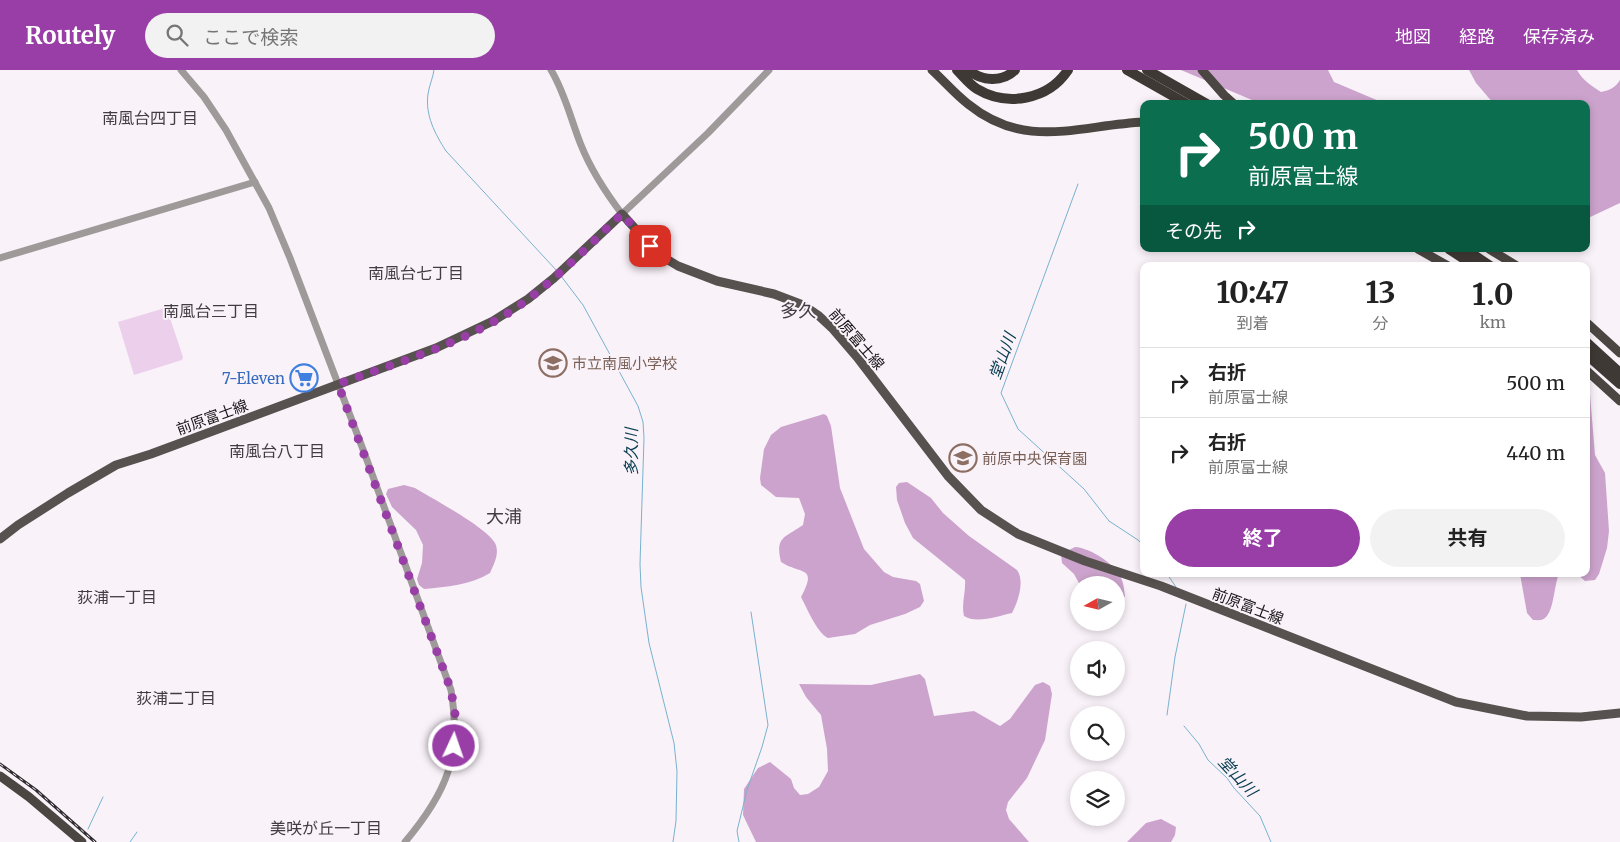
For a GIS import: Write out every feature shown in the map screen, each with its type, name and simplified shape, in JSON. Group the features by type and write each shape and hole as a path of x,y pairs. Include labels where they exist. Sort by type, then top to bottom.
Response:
{"highway":[{"path":"932,70 968,104 996,122 1011,128 1034,133 1052,133 1096,126 1140,122"},
{"path":"957,70 976,88 999,98 1014,99 1026,98 1045,90 1056,83 1068,70"},
{"path":"968,70 986,78 1001,79 1015,70"},
{"path":"1127,70 1180,100"},
{"path":"1147,70 1200,100"},
{"path":"1202,70 1229,100"},
{"path":"1423,252 1441,262"},
{"path":"1454,252 1469,262"},
{"path":"1469,252 1484,262"},
{"path":"1494,252 1510,262"},
{"path":"1590,326 1620,353"},
{"path":"1592,355 1620,373"},
{"path":"1592,355 1620,384"},
{"path":"1590,374 1620,401"},
{"path":"0,776 29,797 82,842"}],"main road":[{"name":"前原富士線","path":"0,539 18,524 68,492 116,465 151,454 436,348 493,321 528,299 554,278 622,214 658,254 678,266 718,281 774,294 803,305 819,316 857,357 948,476 964,494 981,510 1018,534 1085,561 1161,586 1456,702 1527,716 1581,718 1620,713"}],"street":[{"path":"181,70 204,97 226,130 269,208 338,384 451,690 455,714 453,756 442,788 433,805 405,842"},
{"path":"551,70 556,77 582,147 599,183 622,214 708,133 769,70"},
{"path":"0,258 255,182"}],"shaded area":[{"path":"1181,70 1328,70 1334,82 1377,100 1252,100"},
{"path":"1469,70 1577,70 1584,80 1601,92 1612,88 1620,80 1620,203 1590,217 1590,100 1491,100 1476,83"},
{"path":"167,309 183,357 182,360 134,375 118,322"},
{"path":"1590,394 1595,455 1605,473 1609,531 1607,548 1599,574 1595,580 1585,581 1580,577 1590,577"},
{"path":"824,414 827,416 831,426 840,488 864,549 884,572 893,577 916,581 920,584 924,601 920,607 905,614 870,625 855,634 828,638 816,626 801,597 808,580 807,575 805,572 781,562 779,554 780,543 783,539 803,525 805,514 799,498 776,497 761,485 760,478 764,449 771,435 781,427"},
{"path":"907,482 931,498 943,513 969,536 1017,570 1021,586 1012,613 981,619 964,616 965,580 913,538 905,523 897,500 896,487 899,483"},
{"path":"404,485 415,488 446,506 490,536 495,543 497,551 490,573 467,583 450,586 424,589 419,585 417,579 422,563 423,545 416,530 392,507 386,494 388,489"},
{"path":"1075,547 1088,550 1103,558 1120,576 1075,576 1062,563 1061,554"},
{"path":"1521,577 1558,577 1548,615 1544,619 1533,620 1527,613"},
{"path":"920,674 925,679 934,716 974,711 1000,726 1010,719 1035,685 1043,682 1050,686 1052,694 1045,740 1027,778 1008,802 1006,810 1009,819 1029,842 756,842 743,815 744,789 758,768 770,762 791,779 794,788 800,795 808,794 819,787 828,771 827,749 821,715 806,697 799,684 871,685"},
{"path":"1161,819 1176,827 1175,835 1171,842 1127,842 1146,823"}],"waterway":[{"name":"多久川","path":"434,70 427,102 429,117 442,145 557,271"},
{"name":"堂山川","path":"1078,184 1001,393 1018,429 1084,489 1109,521 1140,542"},
{"name":"多久川","path":"561,276 583,305 638,406 643,422 641,587 649,643 674,743 677,771 676,821 673,842"},
{"name":"堂山川","path":"1169,577 1176,587"},
{"name":"堂山川","path":"1167,715 1175,657 1186,604"},
{"path":"739,842 737,831 747,790 768,725 751,612"},
{"name":"堂山川","path":"1184,726 1199,744 1208,760 1227,778 1260,816 1271,842"},
{"path":"88,829 103,797"},
{"path":"130,842 137,832"}],"railway":[{"path":"0,764 36,790 95,842"}],"place":[{"name":"市立南風小学校","path":"553,363"},
{"name":"7-Eleven","path":"304,378"},
{"name":"前原中央保育園","path":"963,458"}],"district":[{"name":"南風台四丁目","path":"150,118"},
{"name":"南風台七丁目","path":"416,273"},
{"name":"多久","path":"798,310"},
{"name":"南風台三丁目","path":"211,311"},
{"name":"南風台八丁目","path":"277,451"},
{"name":"大浦","path":"504,516"},
{"name":"荻浦一丁目","path":"117,597"},
{"name":"荻浦二丁目","path":"176,698"},
{"name":"美咲が丘一丁目","path":"326,828"}],"route":[{"path":"454,746 455,714 451,690 338,384 436,348 510,311 554,278 622,214 650,246"}]}
